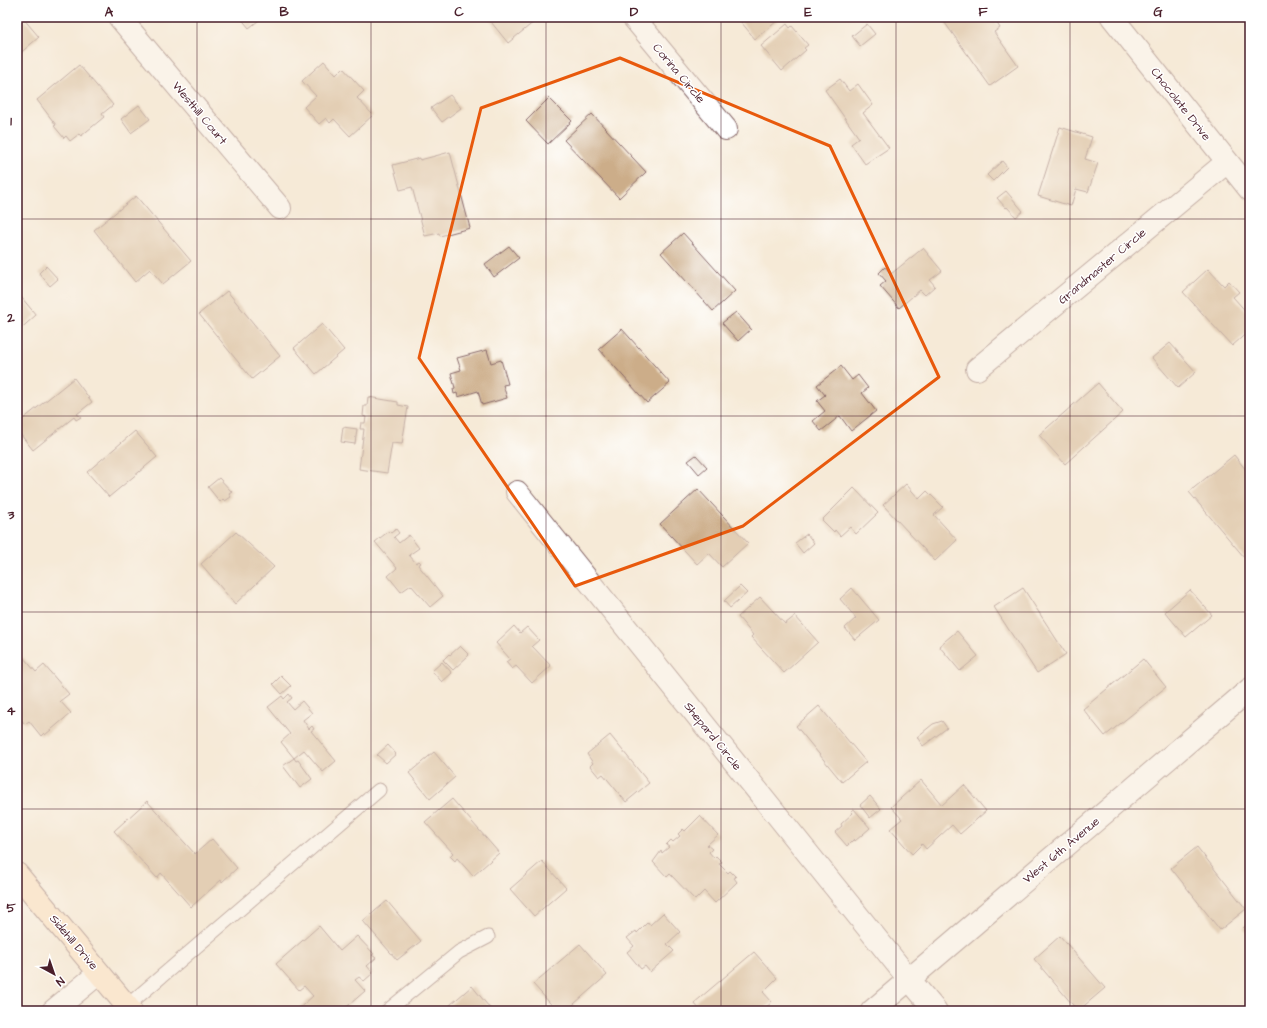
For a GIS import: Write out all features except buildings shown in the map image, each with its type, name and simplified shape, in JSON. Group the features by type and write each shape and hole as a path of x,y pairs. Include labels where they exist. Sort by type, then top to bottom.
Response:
{"street":[{"name":"Westhill Court","path":"119,17 280,208"},
{"name":"Corina Circle","path":"632,17 726,129"},
{"name":"Chocolate Drive","path":"1112,17 1250,190"},
{"name":"Grandmaster Circle","path":"977,369 1227,162"},
{"name":"Shepard Circle","path":"517,492 936,1011"},
{"name":"West 6th Avenue","path":"872,1011 1250,689"},
{"name":"Sidehill Drive","path":"17,874 129,1008"},
{"path":"53,1011 99,972"}],"lane":[{"path":"129,1008 378,790"},
{"path":"387,1011 459,952 488,937"}],"highlighted area":[{"path":"620,58 830,146 939,377 743,526 575,586 419,358 481,108"}]}
